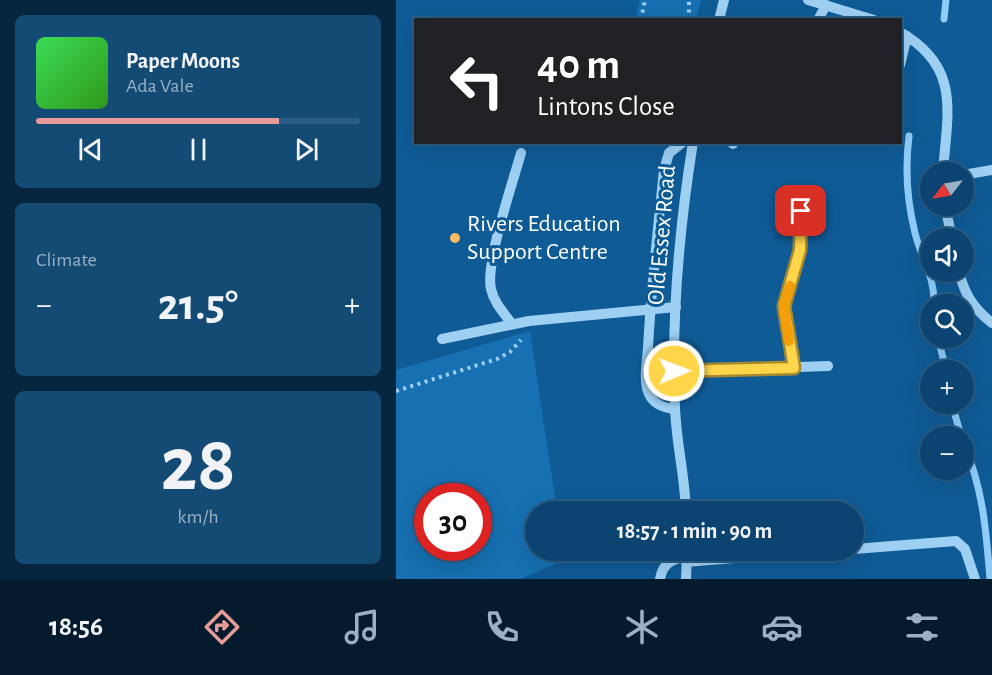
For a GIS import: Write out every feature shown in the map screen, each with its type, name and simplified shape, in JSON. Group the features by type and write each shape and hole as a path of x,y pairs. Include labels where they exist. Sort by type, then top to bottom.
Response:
{"street":[{"path":"720,18 724,0"},
{"path":"808,0 826,5 847,5 870,18"},
{"path":"819,18 826,5"},
{"path":"902,49 904,34 929,53 947,91 949,121 944,162"},
{"path":"675,409 659,406 650,396 647,388 650,310 664,170 669,153 680,144"},
{"name":"Old Essex Road","path":"685,501 675,409 674,371 679,243 693,144"},
{"path":"512,324 500,309 491,291 490,269 521,153"},
{"path":"974,173 992,170"},
{"path":"794,368 784,306 800,250 801,190"},
{"path":"962,282 971,304 992,323"},
{"path":"442,339 529,321 676,307"},
{"path":"674,371 828,366"},
{"path":"864,548 956,542 965,549 975,579"},
{"path":"660,579 662,570 669,561"},
{"path":"686,561 686,579"}],"path":[{"path":"641,18 645,0"},
{"path":"689,0 689,18"},
{"path":"396,391 497,359 510,352 520,342 529,321"}],"shaded area":[{"path":"640,0 701,0 696,18 635,18"},
{"path":"530,331 556,501 525,501 525,561 562,561 521,579 396,579 396,370"}],"waterway":[{"path":"944,19 946,0"},
{"path":"909,136 907,172 910,209 934,294"},
{"path":"940,348 944,360"},
{"path":"955,414 958,426"},
{"path":"974,473 985,526 990,579"}],"slow traffic":[{"path":"789,341 784,306 790,286"}],"place":[{"name":"Rivers Education Support Centre","path":"455,238"}],"route":[{"path":"674,371 794,368 784,306 800,250 801,211"}]}
